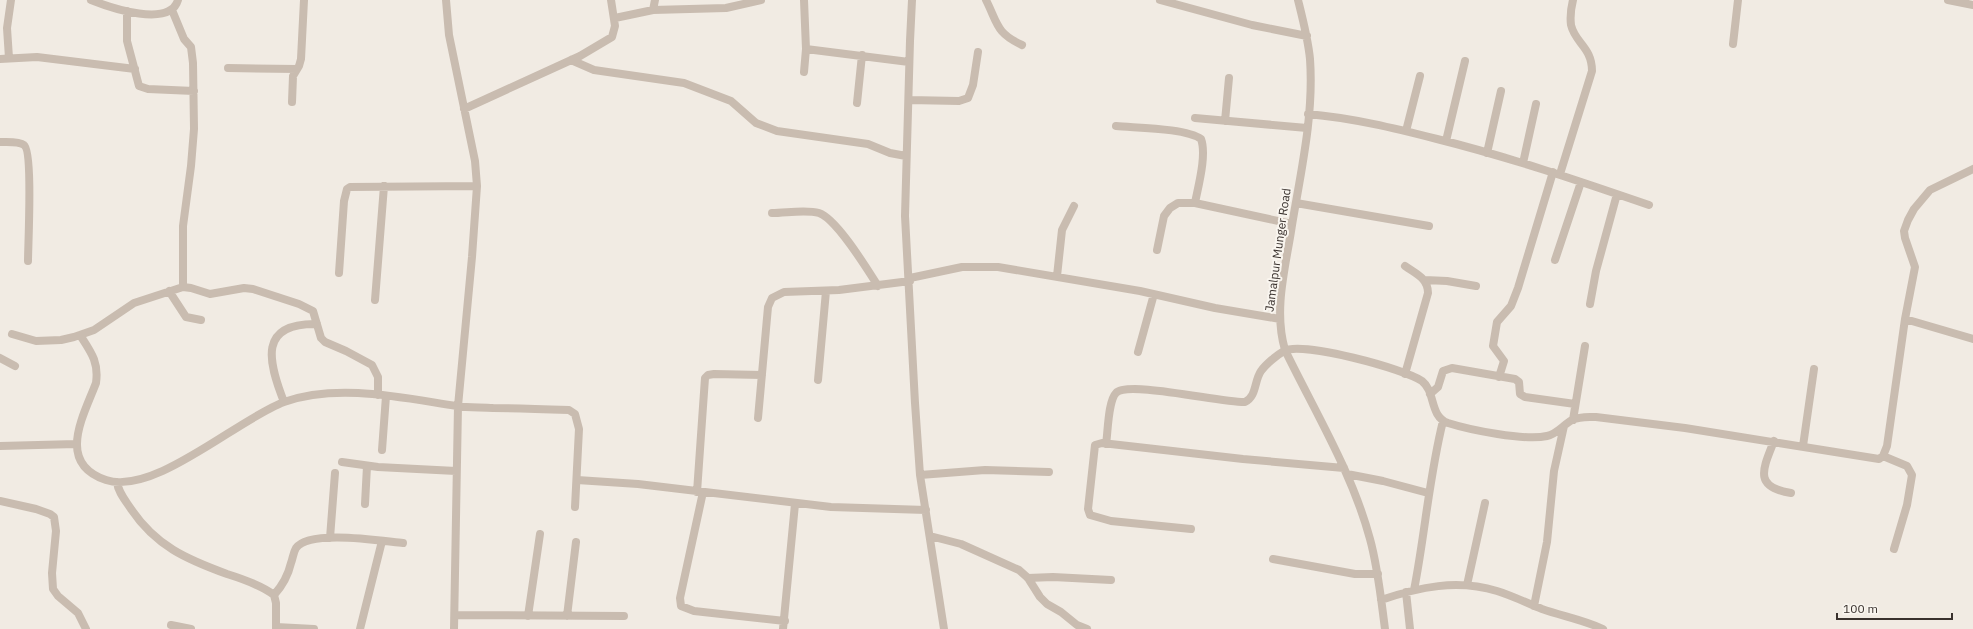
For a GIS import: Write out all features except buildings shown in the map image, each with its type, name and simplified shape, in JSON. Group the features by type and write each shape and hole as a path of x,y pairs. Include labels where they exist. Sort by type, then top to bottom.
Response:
{"street":[{"path":"9,58 7,28 11,0"},
{"path":"91,0 127,11 154,14 166,14 172,10 178,0"},
{"path":"292,102 292,82 301,59 304,0"},
{"path":"446,0 449,35 475,161 477,186 458,406 454,629"},
{"path":"464,109 571,60 599,46 612,37 615,18 611,0"},
{"path":"653,10 655,0"},
{"path":"615,18 653,10 726,8 761,0"},
{"path":"804,0 806,49 804,72"},
{"path":"912,0 905,216 910,280 915,409 920,475 944,629"},
{"path":"986,0 999,29 1004,34 1022,45"},
{"path":"1160,0 1252,25 1307,36"},
{"name":"Jamalpur Munger Road","path":"1298,0 1307,36 1310,77 1308,114 1283,284 1280,319 1285,350 1346,471 1367,528 1378,574 1385,629"},
{"path":"1499,377 1504,361 1493,346 1497,322 1513,301 1592,71 1591,57 1574,33 1571,25 1573,0"},
{"path":"1733,44 1738,0"},
{"path":"1948,0 1973,5"},
{"path":"172,10 181,34 192,52 194,91 191,166 183,226 183,287"},
{"path":"127,11 127,41 135,69 137,83 143,88 194,91"},
{"path":"806,49 909,62"},
{"path":"909,100 959,101 968,98 972,89 978,52"},
{"path":"857,103 862,55"},
{"path":"0,59 37,57 135,69"},
{"path":"571,60 602,71 684,83 731,101 756,122 777,131 814,138 862,142 890,153 906,156"},
{"path":"1446,141 1465,61"},
{"path":"228,68 297,69"},
{"path":"1406,131 1420,76"},
{"path":"1225,121 1229,78"},
{"path":"1487,152 1501,92"},
{"path":"1523,163 1536,104"},
{"path":"1308,114 1364,121 1446,141 1556,173 1649,205"},
{"path":"1195,118 1307,128"},
{"path":"1116,126 1179,132 1191,135 1201,140 1203,145 1203,155 1195,203"},
{"path":"0,142 21,144 25,145 28,149 28,261"},
{"path":"1883,456 1887,446 1905,319 1915,267 1904,231 1914,209 1930,190 1973,170"},
{"path":"1555,260 1581,182"},
{"path":"375,300 384,186"},
{"path":"339,273 344,201 347,189 350,187 477,186"},
{"path":"1590,304 1596,271 1617,194"},
{"path":"1157,250 1160,229 1164,216 1170,208 1178,203 1195,203 1292,224"},
{"path":"1296,203 1429,226"},
{"path":"1057,276 1062,230 1074,206"},
{"path":"772,213 812,212 820,213 826,217 846,240 878,286"},
{"path":"758,418 769,302 778,294 784,292 826,291 878,286 910,280 962,267 980,266 1021,270 1057,276 1154,294 1215,308 1280,319"},
{"path":"1405,266 1425,280 1428,286 1428,293 1405,374"},
{"path":"1425,280 1452,281 1476,286"},
{"path":"12,334 28,340 61,340 94,330 107,323 134,303 183,287 210,294 244,288 253,289 313,311 321,338 325,342 372,365 378,377 382,396 382,450"},
{"path":"169,291 186,317 201,320"},
{"path":"818,380 826,291"},
{"path":"1138,352 1154,294"},
{"path":"1905,319 1973,339"},
{"path":"284,402 274,376 273,342 281,332 291,326 299,324 317,324"},
{"path":"80,335 95,360 97,374 96,383 76,444 79,459 89,471 104,479 117,482 140,480 186,460 260,413 284,402 318,394 382,396 423,399 458,406 564,410 575,414 579,429 575,507"},
{"path":"1573,420 1585,346"},
{"path":"1106,444 1114,395 1120,390 1140,390 1245,402 1253,395 1261,371 1285,350 1321,351 1369,361 1422,381 1428,387 1435,412 1443,421 1508,435 1538,437 1548,436 1573,420 1582,417 1596,417 1803,446 1873,459 1883,456 1906,466 1912,475 1906,505 1894,549"},
{"path":"0,358 15,366"},
{"path":"1430,394 1438,387 1443,371 1448,368 1518,380 1520,394 1525,397 1575,404"},
{"path":"1803,446 1814,369"},
{"path":"762,375 714,374 708,375 704,378 700,492 680,598 680,606 694,611 784,625 795,504"},
{"path":"1410,629 1410,591 1424,540 1428,493 1443,421"},
{"path":"1534,606 1547,542 1554,471 1564,426"},
{"path":"1774,442 1766,460 1763,476 1765,482 1771,487 1791,493"},
{"path":"0,446 76,444"},
{"path":"1191,529 1111,521 1090,515 1088,509 1094,449 1098,444 1346,471 1428,493"},
{"path":"342,462 367,466 456,471"},
{"path":"365,504 367,466"},
{"path":"920,475 985,470 1049,472"},
{"path":"330,538 335,473"},
{"path":"577,480 638,484 795,504 831,507 926,510"},
{"path":"117,482 123,497 136,516 175,553 240,578 274,595"},
{"path":"0,501 36,509 54,517 56,531 52,573 53,588 58,596 78,613 86,629"},
{"path":"1467,585 1485,503"},
{"path":"528,616 540,534"},
{"path":"930,536 961,544 1019,570 1028,578 1040,598 1047,604 1061,612 1077,625 1088,629"},
{"path":"314,629 276,628 276,604 274,595 288,576 298,546 317,538 403,543"},
{"path":"360,629 382,541"},
{"path":"567,616 576,542"},
{"path":"1273,559 1355,574 1378,574"},
{"path":"1028,578 1053,577 1111,580"},
{"path":"1381,600 1410,591 1451,584 1467,585 1497,591 1534,606 1603,629"},
{"path":"455,615 624,616"},
{"path":"171,625 191,629"}]}
